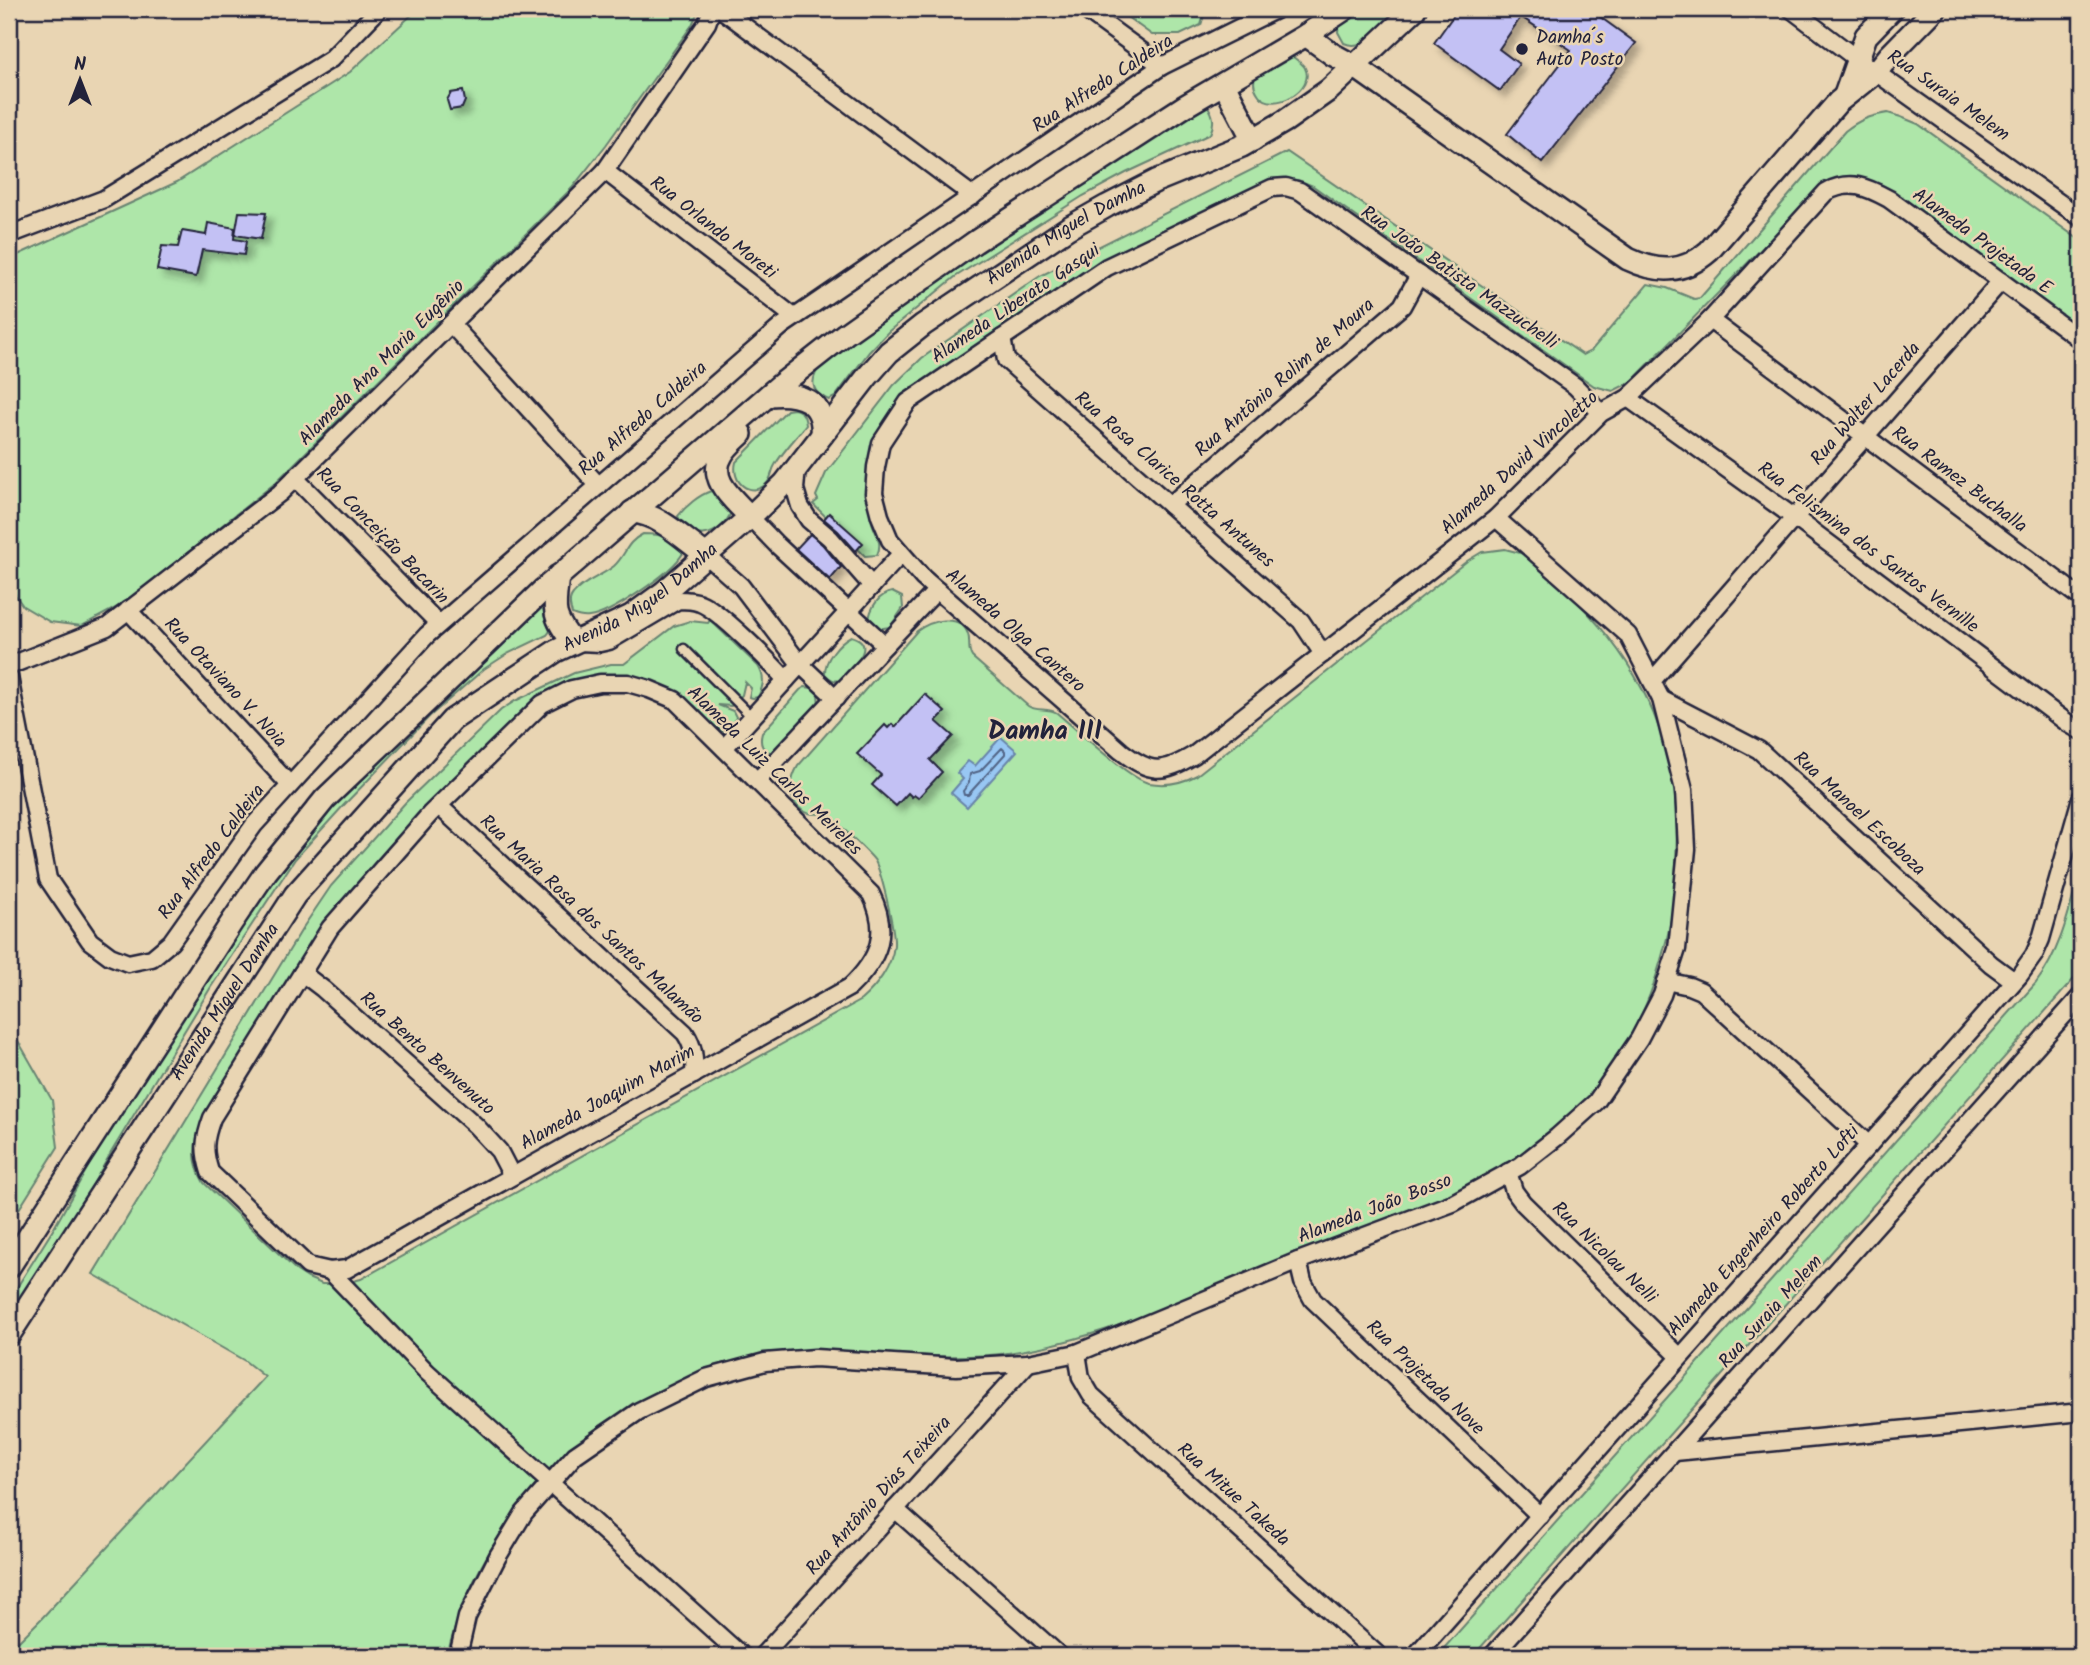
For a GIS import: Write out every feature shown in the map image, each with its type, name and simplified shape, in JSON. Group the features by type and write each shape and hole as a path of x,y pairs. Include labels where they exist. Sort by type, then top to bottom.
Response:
{"street":[{"name":"Alameda Ana Maria Eugênio","path":"9,666 107,627 295,478 605,171 707,23 712,9"},
{"path":"721,9 973,196"},
{"path":"1084,9 1163,66"},
{"name":"Avenida Miguel Damha","path":"9,1267 232,922 294,835 325,799 558,576 767,397 853,328 975,242 1185,106 1345,9"},
{"name":"Avenida Miguel Damha","path":"9,1335 295,895 452,720 573,642 631,616 664,592 785,483 867,377 890,352 923,325 1068,228 1107,206 1253,140 1285,121 1329,90 1415,9"},
{"name":"Rua Suraia Melem","path":"1791,9 2081,218"},
{"path":"1844,95 1866,36 1892,9"},
{"path":"1306,35 1628,259 1655,269 1683,268 1709,251 1844,95 1877,71 1935,9"},
{"name":"Rua Alfredo Caldeira","path":"9,677 48,879 90,941 110,956 128,963 152,958 170,943 254,825 427,635 782,326 1163,66 1264,11"},
{"path":"9,235 104,199 331,59 368,12"},
{"path":"1224,84 1253,140"},
{"name":"Rua Orlando Moreti","path":"605,171 794,317"},
{"name":"Alameda David Vincoletto","path":"1153,770 1174,767 1194,755 1496,518 1601,413 1629,398 1710,320 1826,191 1838,185 1855,185"},
{"name":"Alameda Projetada E","path":"1855,185 1872,190 1889,200 2081,340"},
{"name":"Rua João Batista Mazzuchelli","path":"1286,187 1300,191 1575,386 1601,413"},
{"name":"Alameda Liberato Gasqui","path":"890,540 874,493 876,467 881,443 908,402 1107,267 1259,193 1286,187"},
{"name":"Rua Antônio Rolim de Moura","path":"1170,505 1402,306 1419,275"},
{"name":"Rua Walter Lacerda","path":"1652,681 2001,281"},
{"name":"Rua Ramez Buchalla","path":"1710,320 2081,598"},
{"path":"451,324 599,486"},
{"name":"Rua Rosa Clarice Rotta Antunes","path":"1002,338 1006,360 1301,621 1322,654"},
{"path":"822,435 820,413 808,401 784,394 767,397 758,413 720,456 720,481 723,489 750,517 885,645"},
{"name":"Rua Felismina dos Santos Vernille","path":"1629,398 2081,731"},
{"path":"797,468 795,489 808,520 830,538 872,586"},
{"name":"Rua Conceição Bacarin","path":"295,478 439,624"},
{"path":"632,512 649,514 706,555 741,586 800,664 836,698"},
{"name":"Alameda João Bosso","path":"458,1656 467,1617 498,1556 524,1513 575,1455 639,1411 706,1378 765,1362 815,1358 956,1367 1028,1363 1077,1353 1298,1261 1453,1203 1508,1172 1557,1138 1595,1102 1639,1039 1662,995 1677,949 1687,849 1684,790 1661,699 1628,635 1496,518"},
{"name":"Alameda Olga Cantero","path":"890,540 923,578 1121,751 1135,762 1153,770"},
{"path":"724,748 901,554"},
{"path":"558,576 555,614 573,642 609,641 678,600 690,601 702,604 716,614 786,680"},
{"path":"757,781 937,590"},
{"name":"Rua Otaviano V. Noia","path":"128,610 290,785"},
{"name":"Alameda Luiz Carlos Meireles","path":"330,1271 308,1266 210,1172 204,1152 206,1133 212,1118 330,928 439,806 542,704 572,689 600,684 628,684 675,700 871,894 879,911 881,934"},
{"name":"Rua Manoel Escoboza","path":"1661,699 1759,750 1991,964 2014,981"},
{"name":"Alameda Engenheiro Roberto Lofti","path":"1415,1656 2014,981 2034,955 2040,939 2081,797"},
{"name":"Rua Maria Rosa dos Santos Malamão","path":"439,806 685,1033 692,1044 694,1075"},
{"name":"Alameda Joaquim Marim","path":"330,1271 347,1269 850,987 867,971 877,954 881,934"},
{"name":"Rua Bento Benvenuto","path":"302,973 477,1126 499,1151 512,1176"},
{"path":"1666,981 1701,991 1868,1145"},
{"name":"Rua Suraia Melem","path":"1492,1656 2081,996"},
{"name":"Rua Nicolau Nelli","path":"1508,1172 1514,1191 1523,1203 1681,1357"},
{"name":"Rua Projetada Nove","path":"1298,1261 1303,1282 1313,1300 1539,1516"},
{"path":"330,1271 427,1372 742,1656"},
{"name":"Rua Mitue Takeda","path":"1077,1353 1081,1378 1091,1395 1379,1656"},
{"name":"Rua Antônio Dias Teixeira","path":"762,1656 1028,1363"},
{"path":"1675,1452 2081,1412"},
{"path":"895,1509 1060,1656"}],"lane":[{"path":"684,649 752,717"}],"green space":[{"path":"418,9 699,9 692,25 572,188 274,484 123,604 82,626 50,622 23,606 9,586 9,259 177,182 350,72"},
{"path":"1116,9 1206,9 1201,25 1180,35 1152,35"},
{"path":"1351,9 1403,9 1369,40 1352,45 1344,43 1338,32 1339,22"},
{"path":"1293,57 1305,68 1307,76 1304,84 1299,91 1283,100 1265,100 1255,87 1254,79 1257,73 1269,63"},
{"path":"1207,105 1213,119 1210,134 1083,196 955,277 889,331 869,352 835,397 829,400 817,392 814,377 824,360 1150,132"},
{"path":"1888,113 1918,124 2081,241 2081,329 1889,190 1869,180 1853,178 1818,191 1631,382 1613,391 1594,386 1313,186 1298,180 1273,181 1086,274 901,400 882,426 868,470 868,502 879,545 877,555 865,556 813,504 818,500 816,496 826,473 894,385 922,358 1040,276 1287,152 1583,355 1591,351 1648,284 1694,299 1700,298 1845,131 1865,119"},
{"path":"794,409 803,414 806,425 778,460 767,483 753,489 743,486 736,476 736,462 787,410"},
{"path":"711,491 716,493 731,512 727,520 713,532 697,534 689,531 678,516 693,501"},
{"path":"643,534 671,540 683,553 667,571 611,609 589,617 572,614 571,596 614,566 629,545"},
{"path":"1505,549 1524,554 1535,561 1561,585 1586,610 1627,662 1657,721 1667,754 1676,814 1672,912 1654,983 1644,1008 1632,1034 1601,1081 1563,1124 1541,1142 1504,1167 1443,1197 1172,1306 1075,1339 1008,1353 983,1355 804,1352 679,1382 594,1430 562,1456 540,1480 499,1536 482,1565 467,1596 447,1656 9,1656 9,1651 265,1377 245,1361 93,1274 304,926 331,886 405,803 501,710 574,673 611,664 624,664 674,626 690,621 708,623 710,620 758,666 763,677 758,697 749,697 751,688 745,682 742,695 731,706 718,705 733,711 736,717 733,727 725,732 713,725 683,697 654,682 608,675 576,680 430,805 385,851 334,914 289,981 204,1120 195,1152 197,1167 204,1183 297,1271 322,1284 341,1284 361,1279 861,1000 872,989 887,969 894,945 878,868 868,853 831,818 806,812 798,807 792,798 791,787 798,766 923,627 944,620 958,623 968,634 972,657 1028,706 1057,713 1116,763 1140,779 1155,784 1174,783 1197,775 1467,561 1482,552"},
{"path":"892,592 902,597 903,608 890,627 877,629 869,621 871,611 879,599"},
{"path":"544,601 544,615 550,631 547,635 507,654 484,669 430,716 295,859 211,987 64,1235 9,1318 9,1300 54,1228 94,1156 235,930 333,798"},
{"path":"851,636 861,642 862,654 845,678 832,680 825,674 827,663 837,647"},
{"path":"805,687 812,688 818,694 819,705 774,753 767,751 761,744 762,733"},
{"path":"2081,867 2081,971 1473,1656 1437,1656 2036,983 2059,942"},
{"path":"9,1025 52,1100 58,1147 9,1225"}],"water":[{"path":"1001,737 1017,751 967,807 951,793 963,779 957,773 968,761 975,766"}],"building":[{"path":"1458,9 1589,9 1636,43 1542,163 1507,134 1571,50 1521,17 1499,49 1519,64 1500,91 1434,43"},
{"path":"463,91 465,101 462,108 450,110 447,100 451,93"},
{"path":"239,212 266,213 261,239 235,235"},
{"path":"208,223 235,228 234,239 246,241 244,255 202,250 196,277 157,270 162,246 178,247 182,231 206,235"},
{"path":"829,513 863,543 856,551 824,519"},
{"path":"810,534 841,567 830,580 796,549"},
{"path":"925,694 945,712 936,721 953,736 930,760 942,772 918,798 908,793 896,806 872,785 881,775 857,754 885,725 888,728 892,724 895,727"}],"place":[{"name":"Damha´s Auto Posto","path":"1522,49"}],"district":[{"name":"Damha III","path":"1045,732"}]}
